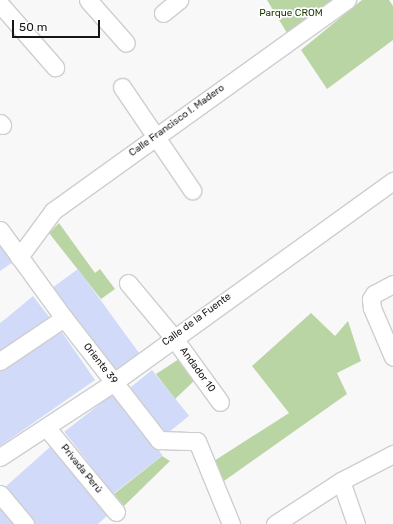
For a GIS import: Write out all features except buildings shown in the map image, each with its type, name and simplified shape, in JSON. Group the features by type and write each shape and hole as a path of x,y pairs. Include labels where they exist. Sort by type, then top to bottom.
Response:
{"street":[{"path":"88,0 126,43"},
{"path":"163,13 179,0"},
{"name":"Calle Francisco I. Madero","path":"20,257 53,211 347,0"},
{"path":"0,4 55,67"},
{"path":"122,87 192,190"},
{"name":"Calle de la Fuente","path":"0,457 114,382 173,337 393,181"},
{"name":"Oriente 39","path":"0,230 64,318 159,440 197,442 231,524"},
{"name":"Andador 10","path":"128,283 173,337 220,402"},
{"path":"393,284 374,294 371,299 372,308 393,357"},
{"path":"0,361 64,318"},
{"name":"Privada Perú","path":"46,427 116,512"},
{"path":"275,524 341,481 393,454"},
{"path":"341,481 356,524"},
{"path":"0,494 25,524"}],"green space":[{"name":"Parque CROM","path":"267,0 332,0 287,33"},
{"path":"362,0 389,0 393,6 393,40 327,89 301,50"},
{"path":"59,223 95,273 100,269 115,289 101,299 49,233"},
{"path":"311,313 335,336 348,321 361,361 337,373 347,394 224,481 214,461 289,413 252,366"},
{"path":"179,359 195,380 175,399 156,374"},
{"path":"162,456 170,461 124,506 114,494"}]}
